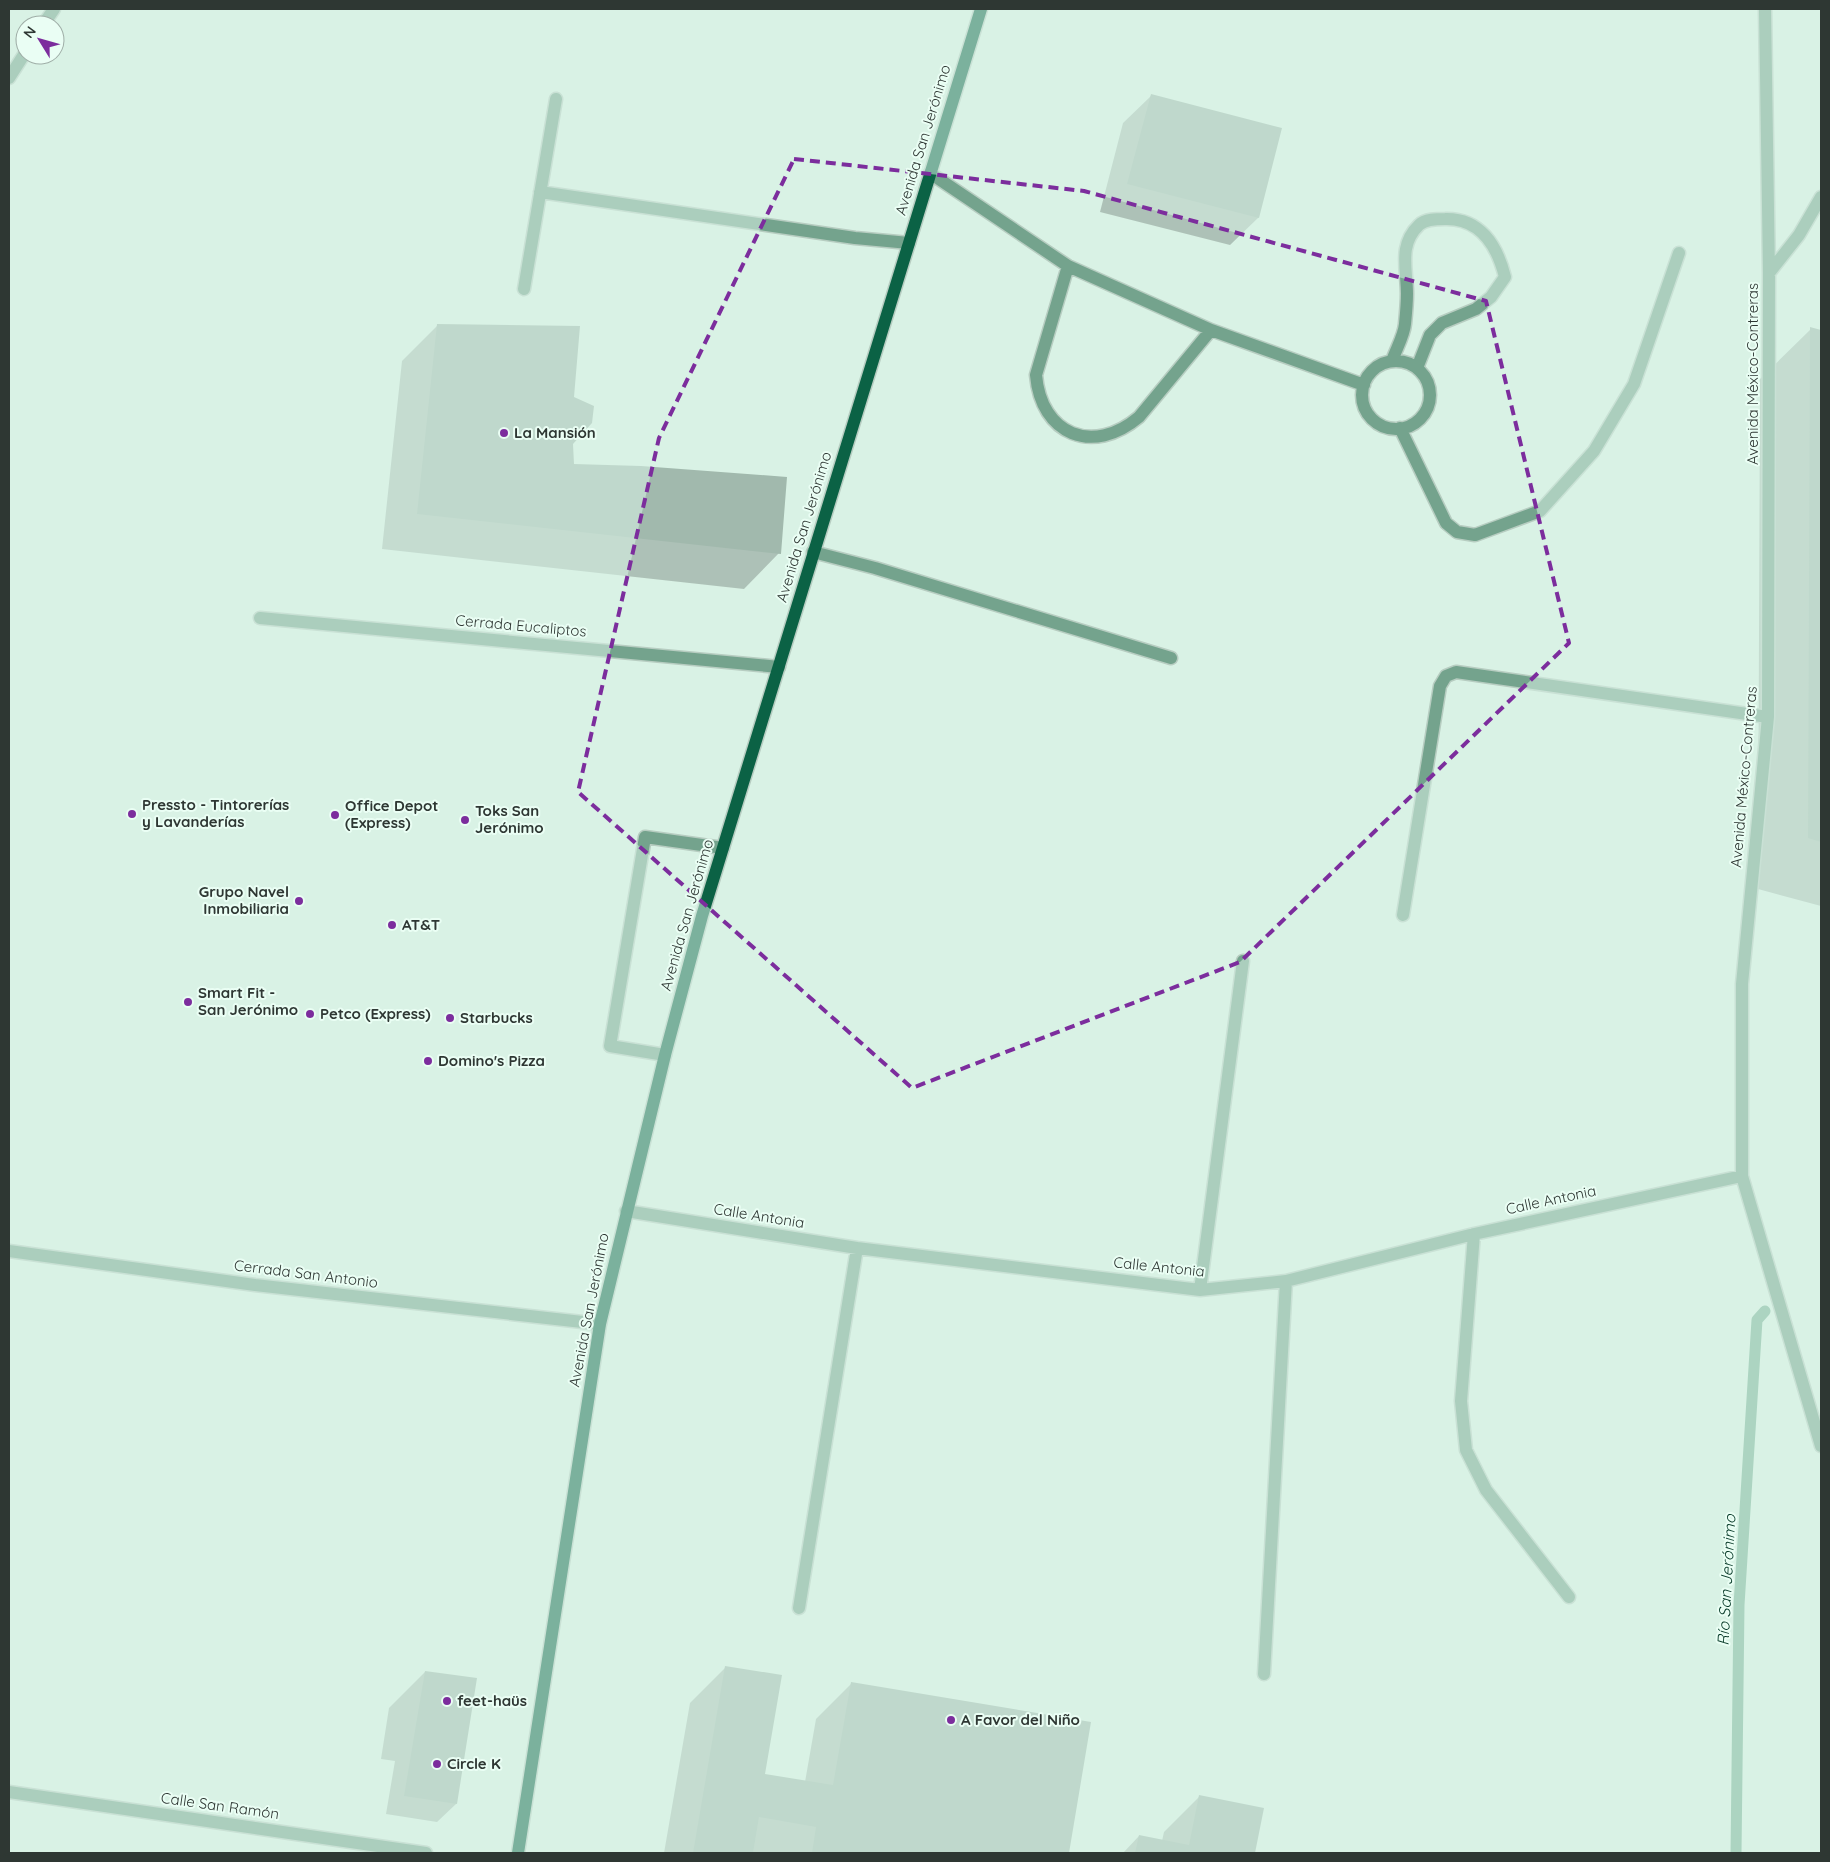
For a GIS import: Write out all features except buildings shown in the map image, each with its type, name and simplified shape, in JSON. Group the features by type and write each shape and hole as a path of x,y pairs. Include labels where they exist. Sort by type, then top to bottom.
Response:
{"main road":[{"name":"Avenida San Jerónimo","path":"518,1853 600,1324 665,1055 702,916 981,9"}],"street":[{"name":"Avenida México-Contreras","path":"1765,9 1769,273 1768,717 1742,984 1742,1176 1821,1446"},
{"path":"9,78 17,65"},
{"path":"524,289 556,99"},
{"path":"930,173 1068,266 1211,330 1364,385"},
{"path":"540,192 855,238 909,243"},
{"path":"1769,273 1799,235 1821,197"},
{"path":"1392,361 1405,327 1407,293 1405,247 1412,233 1421,223 1437,219 1455,218 1473,225 1489,238 1500,258 1505,277 1491,297 1476,309 1442,323 1430,335 1417,368"},
{"path":"1400,428 1446,522 1457,532 1475,536 1540,510 1594,451 1634,384 1679,253"},
{"path":"1068,266 1036,375 1040,398 1051,418 1063,428 1077,435 1094,437 1110,435 1126,428 1139,417 1211,330"},
{"path":"1392,361 1405,362 1417,368 1428,384 1429,404 1423,416 1413,425 1400,428 1387,428 1375,422 1367,412 1362,399 1364,385 1369,374 1380,365 1392,361"},
{"path":"813,552 875,568 1171,658"},
{"name":"Cerrada Eucaliptos","path":"260,618 779,667"},
{"path":"1403,915 1440,686 1446,676 1456,672 1768,717"},
{"path":"665,1055 610,1046 645,837 723,848"},
{"path":"1200,1290 1243,961"},
{"name":"Calle Antonia","path":"626,1211 857,1248 1200,1290 1286,1281 1474,1234 1742,1176"},
{"path":"1474,1234 1461,1401 1466,1450 1486,1490 1569,1597"},
{"path":"799,1608 857,1248"},
{"name":"Cerrada San Antonio","path":"9,1251 255,1285 600,1324"},
{"path":"1264,1674 1286,1281"},
{"name":"Calle San Ramón","path":"9,1792 426,1853"}],"highlighted area":[{"path":"794,159 1084,191 1486,301 1569,643 1240,962 912,1088 578,792 659,438"}],"waterway":[{"name":"Río San Jerónimo","path":"1736,1853 1739,1605 1757,1320 1765,1311"}],"place":[{"name":"La Mansión","path":"504,433"},
{"name":"Pressto - Tintorerías y Lavanderías","path":"132,814"},
{"name":"Office Depot (Express)","path":"335,815"},
{"name":"Toks San Jerónimo","path":"465,820"},
{"name":"Grupo Navel Inmobiliaria","path":"299,901"},
{"name":"AT&T","path":"392,925"},
{"name":"Smart Fit - San Jerónimo","path":"188,1002"},
{"name":"Petco (Express)","path":"310,1014"},
{"name":"Starbucks","path":"450,1018"},
{"name":"Domino's Pizza","path":"428,1061"},
{"name":"feet-haüs","path":"447,1701"},
{"name":"A Favor del Niño","path":"951,1720"},
{"name":"Circle K","path":"437,1764"}]}
